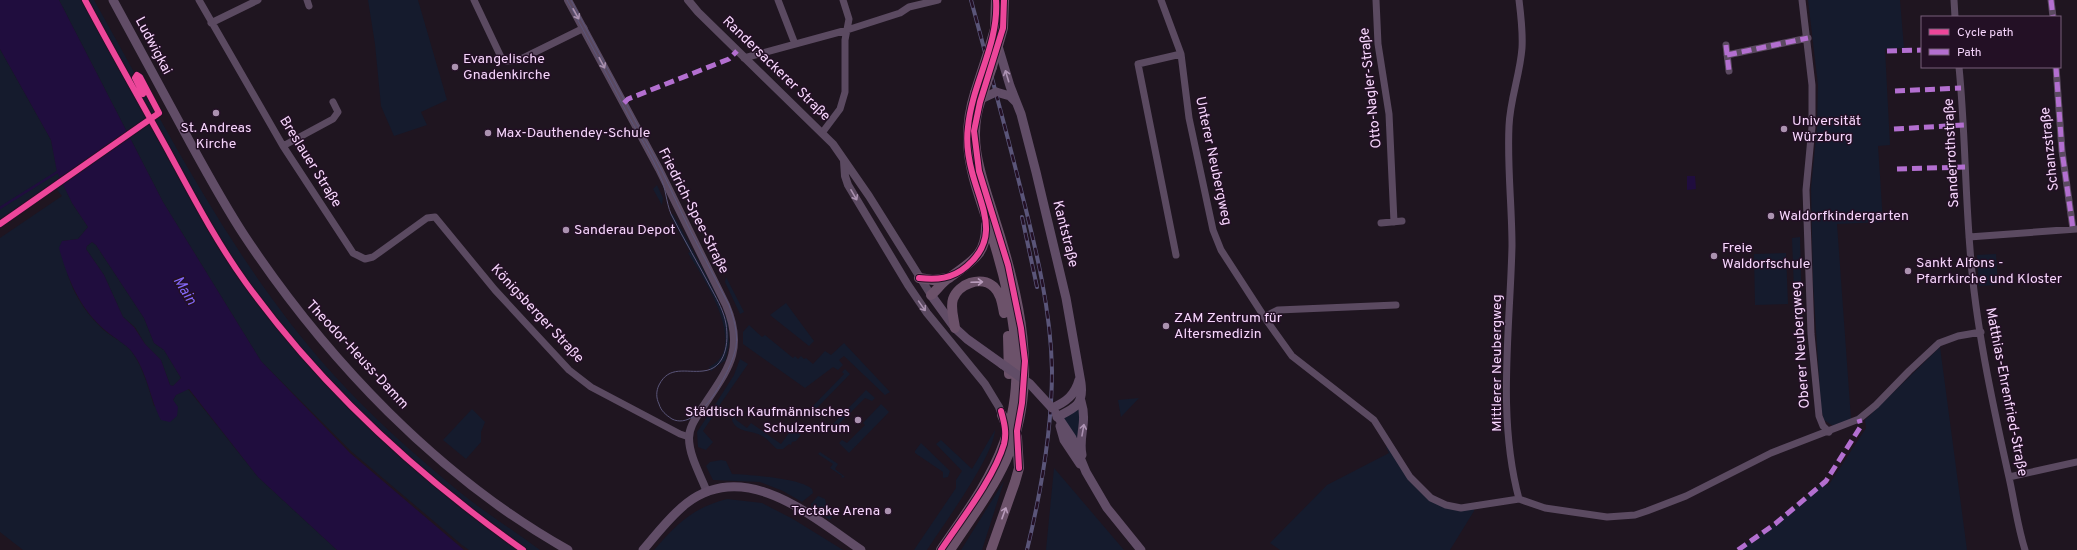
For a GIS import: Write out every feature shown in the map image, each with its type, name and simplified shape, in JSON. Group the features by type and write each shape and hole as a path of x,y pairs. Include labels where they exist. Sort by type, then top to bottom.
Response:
{"main road":[{"name":"Ludwigkai","path":"113,0 170,105"},
{"path":"941,550 961,526 1005,461 1017,431 1022,404 1025,361 1021,328 1008,265 979,171 974,131 988,52 995,29 996,0"},
{"name":"Kantstraße","path":"1004,0 1005,15 998,46 1010,86 1018,105 1066,298 1082,392 1081,401 1085,416 1081,449 1084,465"},
{"path":"950,550 1004,444 1009,429 1016,393 1016,356 1013,326 1004,278 971,171 967,149 969,115 979,98 992,67 998,46"},
{"path":"979,98 996,92 1010,96 1018,105"},
{"name":"Theodor-Heuss-Damm","path":"170,105 244,235 295,309 342,363 433,452 504,510 568,550"},
{"path":"931,295 948,278 962,270 978,254 986,237 986,217"},
{"path":"919,278 933,280 948,278"},
{"path":"955,328 952,306 956,292 968,283 986,282 993,286 999,293 1002,304 1008,341 1009,395 1004,418 1004,444"},
{"name":"Randersackerer Straße","path":"931,295 955,328 991,357 1030,384 1052,408 1057,418 1072,438 1084,465 1107,508 1141,550"},
{"name":"Kantstraße","path":"1052,408 1065,403 1071,397 1076,389 1079,372"},
{"path":"1057,418 1069,412 1081,401"},
{"path":"991,550 1019,468 1017,431"},
{"path":"643,550 688,502 707,492 743,487 763,490 801,510 862,550"}],"street":[{"name":"Breslauer Straße","path":"199,0 283,146 334,226 357,256 365,259 373,257 427,218 435,217"},
{"path":"211,23 258,0"},
{"path":"474,0 501,57 507,61 519,60 584,28"},
{"name":"Friedrich-Spee-Straße","path":"568,0 624,103 726,305 734,326 735,345 732,359 694,421 689,437"},
{"name":"Randersackerer Straße","path":"688,0 744,58 769,80 844,158 931,295"},
{"path":"778,0 795,44"},
{"path":"822,134 840,109 845,92 845,40 849,20 843,0"},
{"path":"744,58 847,30 900,13 908,3 944,0"},
{"name":"Unterer Neubergweg","path":"1161,0 1181,54 1189,118 1213,230 1221,250 1264,317 1292,356 1374,420 1410,476 1431,498 1446,505 1461,508 1519,499"},
{"name":"Otto-Nagler-Straße","path":"1376,0 1378,44 1389,114 1394,222"},
{"name":"Mittlerer Neubergweg","path":"1519,499 1508,432 1507,378 1512,247 1508,186 1508,137 1511,104 1522,48 1520,0"},
{"name":"Oberer Neubergweg","path":"1802,0 1808,38 1812,85 1812,127 1806,190 1811,334 1819,416 1823,426 1829,432"},
{"path":"1954,0 1955,16"},
{"path":"2051,0 2052,16"},
{"path":"1727,55 1808,38"},
{"path":"1726,45 1729,71"},
{"path":"1176,255 1138,64 1181,54"},
{"name":"Sanderrothstraße","path":"1959,68 1966,150 1965,167 1969,237"},
{"name":"Schanzstraße","path":"2056,68 2062,151 2075,229"},
{"path":"283,146 333,119 338,112 333,102"},
{"path":"844,158 845,176 848,185 899,272 927,313 985,384 999,406 1004,418"},
{"name":"Königsberger Straße","path":"435,217 495,290 569,370 591,387 680,434 689,437"},
{"path":"1381,223 1402,221"},
{"path":"1969,237 2075,229"},
{"name":"Matthias-Ehrenfried-Straße","path":"1969,237 1981,332 2025,550"},
{"path":"1264,317 1278,310 1396,305"},
{"path":"1519,499 1545,508 1577,514 1607,517 1635,515 1686,496 1771,453 1829,432 1858,419 1870,410 1939,343 1958,336 1981,332"},
{"path":"689,437 690,447 707,492"},
{"path":"2009,476 2077,462"}],"shaded area":[{"path":"59,0 94,0 175,145 232,240 296,331 345,388 404,444 461,493 540,550 469,550 352,452 261,361 163,202"},
{"path":"368,0 418,0 447,100 421,112 427,125 394,136 381,106 375,44"},
{"path":"1808,0 1900,0 1904,48 1885,49 1890,145 1878,146 1883,222 1837,224 1851,419 1833,426 1824,420 1821,409 1813,282 1811,188 1817,127 1818,85"},
{"path":"0,49 51,140 57,170 72,203 88,227 78,239 62,241 63,255 69,279 80,302 106,332 132,352 148,385 154,406 173,400 176,395 188,389 258,477 337,550 23,550 0,532 0,238 62,196 54,186 0,224"},
{"path":"657,185 663,198 662,205 653,189"},
{"path":"673,214 710,282 728,322 729,344 725,361 711,371 709,367 720,358 725,345 724,329 720,312 703,278 688,253 690,252 670,215"},
{"path":"1800,237 1802,316 1795,316 1792,238"},
{"path":"92,242 96,245 144,318 154,343 164,350 181,378 173,386 170,385 161,360 145,344 135,327 123,317 104,275 86,249"},
{"path":"1786,253 1788,304 1755,305 1754,254"},
{"path":"1996,254 1998,285 1979,286 1977,255"},
{"path":"726,277 744,312 740,314 725,282"},
{"path":"786,303 814,341 809,346 770,315"},
{"path":"749,325 762,337 765,335 793,358 795,356 798,359 801,356 813,364 825,351 831,355 844,343 890,392 885,395 844,356 839,360 843,365 838,370 833,367 805,388 743,344 743,332"},
{"path":"1940,347 1967,550 1738,550 1775,524 1826,481 1828,486 1866,428 1865,420"},
{"path":"740,359 748,364 719,406 725,411 724,414 721,414 713,408 734,375"},
{"path":"845,369 850,374 814,411 811,408 844,374 842,372"},
{"path":"866,390 875,398 872,401 865,398 833,430 830,427"},
{"path":"1139,398 1121,417 1118,400"},
{"path":"881,404 889,412 849,453 839,443 842,440 847,443 865,425 863,423"},
{"path":"1078,408 1081,410 1077,440 1063,419"},
{"path":"472,409 485,422 481,432 481,442 466,459 443,440"},
{"path":"711,411 715,413 703,431 713,442 706,450 698,447 697,432"},
{"path":"735,412 738,414 735,419 747,428 751,423 781,444 792,429 801,435 796,441 792,442 791,445 789,444 783,449 777,449 762,436 737,427 732,420"},
{"path":"995,430 992,442 977,473 927,550 914,550 956,488 956,480 962,471 936,444 941,440 972,469"},
{"path":"921,443 950,471 948,477 943,478 943,472 915,453"},
{"path":"1390,445 1403,466 1439,503 1474,506 1474,511 1450,550 1280,550 1270,543 1327,485 1389,453 1386,447"},
{"path":"820,452 838,464 835,469 845,477 841,478 842,476 830,468 833,464 818,454"},
{"path":"721,460 726,461 732,474 750,475 797,482 812,489 813,493 802,502 783,491 760,482 713,480 706,466 710,462"},
{"path":"1054,468 1124,550 1046,550"},
{"path":"1004,481 982,550 961,550"},
{"path":"818,496 825,499 828,512 832,517 830,520 812,508 811,504"},
{"path":"727,499 762,503 793,519 843,550 654,550 670,532 686,518 704,507"}],"water":[{"name":"Main","path":"0,0 59,0 163,202 261,361 350,453 464,550 337,550 258,477 189,389 176,395 173,400 178,407 177,416 170,422 161,420 145,376 132,352 106,331 89,313 82,304 71,283 59,248 62,241 78,239 88,227 72,203 57,172 51,140 0,49","holes":["92,242 96,245 144,318 154,343 164,350 181,378 173,386 170,385 161,360 145,344 134,327 123,317 104,275 86,249"]},
{"path":"1687,176 1695,176 1696,189 1687,190"}],"pier":[{"path":"129,132 131,135 61,184 59,180"}],"waterway":[{"path":"0,208 59,171"}],"tram line":[{"path":"567,0 646,146 662,181 671,214 716,298 725,320 727,331 726,346 724,354 717,365 711,369 703,371 673,372 663,379 658,387 657,399 662,411 672,419 683,421 693,417 704,408 721,383 736,347 734,320 729,305 688,226 662,171 571,0"}],"railway":[{"path":"971,0 1032,235 1042,280 1049,325 1052,394 1048,439 1037,506 1027,550"},
{"path":"1022,217 1037,287"}],"marked path":[{"path":"2051,0 2053,16"},
{"path":"1727,55 1808,38"},
{"path":"1726,45 1729,71"},
{"path":"1887,51 1921,50"},
{"path":"624,103 628,99 729,59 737,51"},
{"path":"2056,68 2062,151 2073,229"},
{"path":"1895,91 1961,88"},
{"path":"1894,129 1964,125"},
{"path":"1897,169 1965,167"},
{"path":"1738,550 1775,524 1826,481 1861,426 1859,419"}],"cycle path":[{"path":"85,0 214,233 235,267 275,322 339,394 373,428 446,491 523,550"},
{"path":"919,278 938,279 956,274 967,266 977,255 983,244 986,233 986,221 969,161 967,133 974,95 990,48 996,17 996,0"},
{"path":"1004,0 1003,28 980,102 974,131 979,171 1008,265 1021,328 1025,361 1022,403 1017,431 1019,468"},
{"path":"0,224 159,113 140,77 137,75 135,78 143,94"},
{"path":"941,550 993,471 1004,444 1005,431 1001,411"}],"place":[{"name":"Evangelische Gnadenkirche","path":"455,67"},
{"name":"St. Andreas Kirche","path":"216,113"},
{"name":"Universität Würzburg","path":"1784,129"},
{"name":"Max-Dauthendey-Schule","path":"488,133"},
{"name":"Waldorfkindergarten","path":"1771,216"},
{"name":"Sanderau Depot","path":"566,230"},
{"name":"Freie Waldorfschule","path":"1714,256"},
{"name":"Sankt Alfons - Pfarrkirche und Kloster","path":"1908,271"},
{"name":"ZAM Zentrum für Altersmedizin","path":"1166,326"},
{"name":"Städtisch Kaufmännisches Schulzentrum","path":"858,420"},
{"name":"Tectake Arena","path":"888,511"}]}
